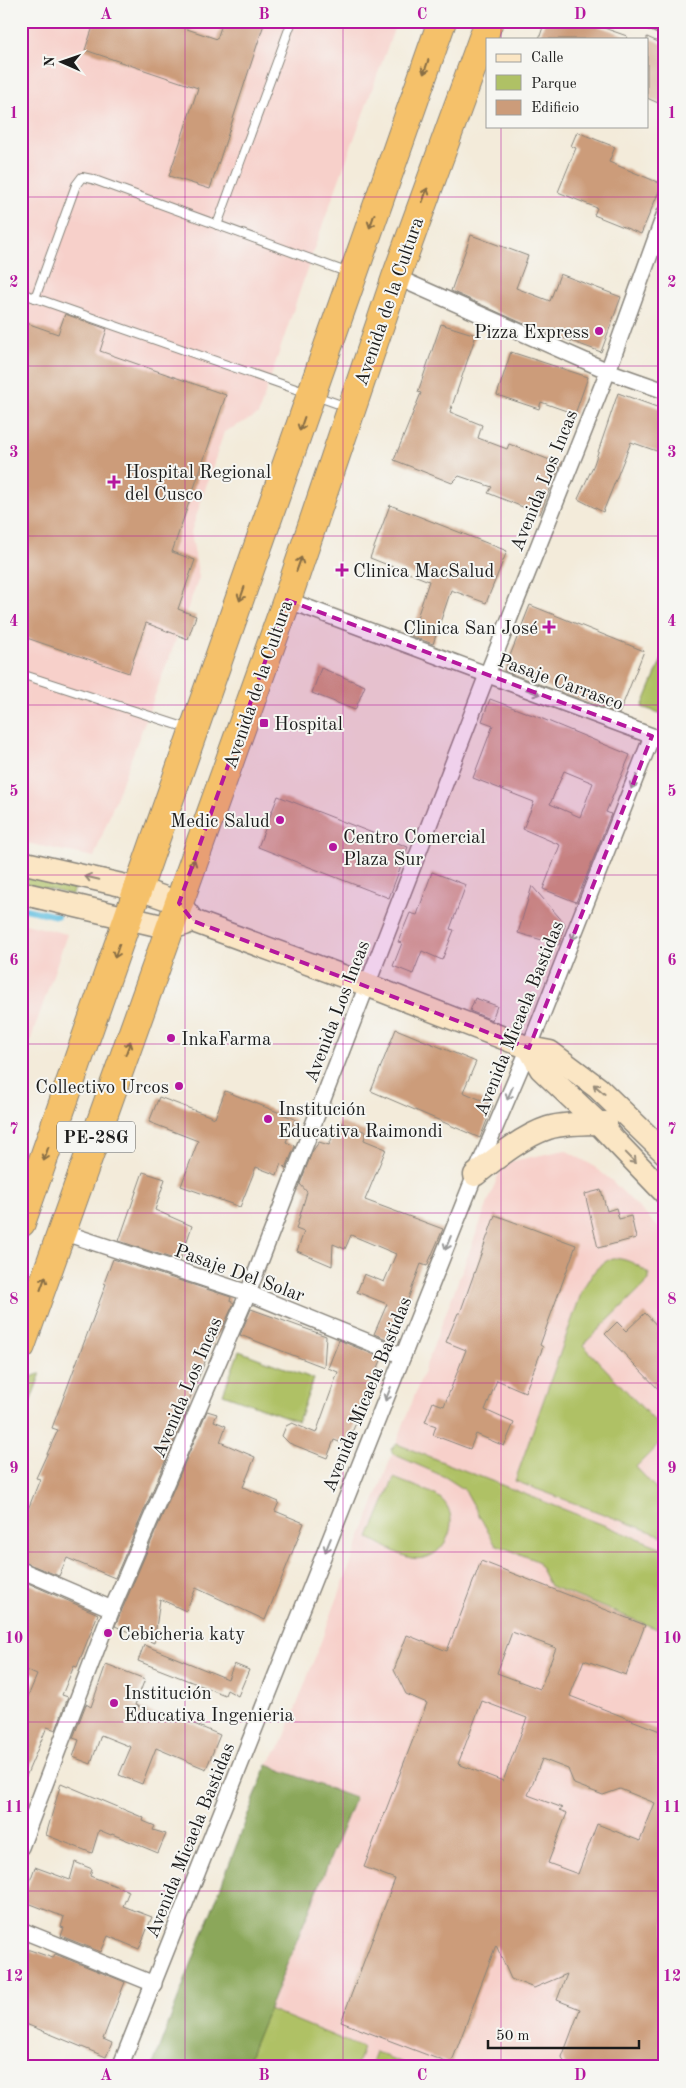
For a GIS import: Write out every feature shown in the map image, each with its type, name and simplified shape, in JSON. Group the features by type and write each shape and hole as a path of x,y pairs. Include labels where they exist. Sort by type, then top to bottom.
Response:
{"highway":[{"path":"140,889 442,21"},
{"name":"Avenida de la Cultura","path":"21,1346 62,1232 181,918 351,408 488,21"},
{"name":"PE-28G","path":"21,1223 140,889"}],"street":[{"path":"649,21 665,28"},
{"name":"Avenida Los Incas","path":"21,1847 112,1609 248,1293 487,675 608,372 665,213"},
{"path":"396,277 608,372 665,391"},
{"name":"Pasaje Carrasco","path":"287,600 652,736"},
{"name":"Avenida Micaela Bastidas","path":"120,2067 475,1175 529,1048 652,736"},
{"path":"21,862 140,889 181,918 368,985 529,1048 550,1052 598,1088 665,1153"},
{"path":"21,893 129,918 181,918"},
{"path":"529,1048 541,1069 598,1123 665,1193"},
{"path":"475,1175 495,1159 549,1127 635,1122"},
{"name":"Pasaje Del Solar","path":"62,1232 248,1293 403,1356"},
{"path":"21,1570 112,1609"},
{"path":"21,1930 154,1984"}],"lane":[{"path":"217,225 292,21"},
{"path":"35,298 76,185 82,177 92,179 354,275"},
{"path":"21,293 351,408"},
{"path":"21,674 194,731"}],"highlighted area":[{"path":"287,600 652,736 529,1048 193,921 179,903"}],"shaded area":[{"name":"Hospital Regional del Cusco","path":"21,21 397,21 315,246 258,415 224,432 191,532 199,578 94,857 21,842"},
{"path":"21,923 67,934 21,1068"},
{"path":"565,1150 592,1165 612,1181 665,1234 665,2067 152,2067 267,1765 282,1744 503,1163"}],"green space":[{"path":"665,652 665,715 642,707"},
{"path":"21,869 76,882 73,895 21,883"},
{"path":"613,1258 636,1265 649,1274 649,1280 583,1345 665,1432 665,1438 636,1467 665,1498 665,1537 515,1481 582,1291 594,1271"},
{"path":"239,1351 314,1379 298,1421 223,1394"},
{"path":"41,1373 26,1413 21,1414 22,1381"},
{"path":"397,1444 665,1549 665,1632 550,1586 537,1561 495,1544 465,1490 445,1477 393,1454 391,1449"},
{"path":"394,1478 436,1495 447,1507 451,1517 451,1528 441,1547 433,1554 423,1558 406,1557 369,1538"},
{"path":"267,1765 355,1798 245,2067 152,2067"},
{"path":"268,2009 363,2048 356,2067 258,2067 247,2062"},
{"path":"375,2052 413,2067 369,2067"}],"building":[{"path":"95,21 163,21 217,39 223,21 265,21 210,189 169,176 198,88 85,50"},
{"path":"545,21 584,21 627,36 626,38 539,38"},
{"path":"647,38 665,45 665,106 648,98"},
{"path":"577,132 615,147 609,162 662,184 641,234 594,215 597,208 558,192 576,148 571,146"},
{"path":"471,235 528,256 516,288 550,301 560,274 621,297 601,352 522,323 451,291"},
{"path":"65,314 107,329 100,351 226,395 172,552 195,560 178,609 196,616 188,639 146,623 129,673 21,636 21,321 58,334"},
{"path":"441,324 476,335 450,412 482,425 478,438 507,449 509,444 560,464 540,514 488,493 492,487 459,476 452,483 394,460 421,393 418,392"},
{"path":"511,352 588,377 575,414 541,402 539,409 497,395"},
{"path":"618,393 665,410 665,454 631,442 603,512 578,499 594,464"},
{"path":"390,505 507,551 486,603 451,590 433,644 411,636 429,581 370,558"},
{"path":"530,605 644,651 619,714 504,671"},
{"path":"321,668 365,686 355,710 312,693"},
{"path":"490,699 630,755 606,812 611,814 576,902 543,889 560,845 523,829 534,802 473,778 493,725 482,721","holes":["564,771 593,783 580,817 550,804"]},
{"name":"Centro Comercial Plaza Sur","path":"278,796 408,847 389,898 258,847"},
{"path":"432,872 466,885 450,929 454,930 442,960 422,951 413,974 393,966 402,943 398,942 410,913 417,915"},
{"path":"532,886 565,924 559,945 518,933"},
{"path":"475,998 497,1006 492,1020 470,1011"},
{"path":"396,1029 476,1062 463,1092 493,1105 480,1138 371,1091"},
{"path":"225,1091 295,1119 286,1142 295,1146 286,1168 281,1163 277,1175 256,1167 240,1207 181,1186 198,1141 149,1122 159,1097 215,1118"},
{"path":"339,1122 366,1132 364,1140 386,1149 365,1200 443,1229 427,1266 421,1264 395,1334 392,1333 389,1340 374,1334 387,1304 357,1292 364,1274 384,1282 396,1254 351,1235 345,1249 333,1244 332,1266 297,1251 304,1232 296,1229 307,1192 300,1184 312,1152 319,1142 329,1145"},
{"path":"143,1172 165,1179 155,1210 192,1226 180,1261 119,1241"},
{"path":"601,1190 607,1211 616,1208 619,1219 631,1216 636,1238 598,1248 585,1194"},
{"path":"495,1215 576,1245 540,1345 543,1347 525,1392 497,1380 485,1410 514,1423 504,1446 476,1434 470,1449 433,1435 436,1426 425,1422 433,1402 444,1406 466,1350 446,1342 458,1313 460,1313"},
{"path":"113,1259 231,1297 230,1301 234,1303 222,1329 214,1340 187,1405 189,1406 115,1578 67,1558 59,1576 21,1561 21,1527 40,1479 36,1478 58,1430 52,1428 106,1284 104,1283"},
{"path":"251,1309 326,1336 324,1367 240,1335"},
{"path":"645,1313 665,1334 665,1396 605,1334 617,1322 626,1331"},
{"path":"339,1340 382,1358 347,1445 334,1440 327,1458 289,1443 282,1436 286,1426 292,1423 316,1433 338,1372 328,1368"},
{"path":"207,1411 217,1414 214,1421 226,1426 220,1442 255,1457 243,1487 279,1502 275,1511 304,1523 265,1620 196,1588 186,1611 160,1599 154,1643 115,1626"},
{"path":"481,1561 645,1625 626,1675 584,1660 570,1696 665,1733 665,2067 566,2067 562,2057 580,2009 557,2000 567,1974 534,1988 511,1979 496,1945 451,2064 341,2022 395,1879 364,1867 427,1703 406,1694 394,1670 407,1635 447,1651","holes":["512,1632 556,1648 540,1689 497,1673","482,1701 527,1718 503,1781 458,1764","542,1759 568,1769 574,1784 603,1795 620,1789 655,1803 640,1841 597,1824 578,1874 548,1863 567,1813 559,1810 563,1808 528,1795"]},
{"path":"21,1580 98,1614 77,1667 74,1666 62,1695 68,1697 56,1730 47,1727 21,1788 21,1713 37,1675 21,1668"},
{"path":"144,1645 228,1679 234,1664 249,1670 238,1696 227,1690 225,1695 138,1661"},
{"path":"106,1664 145,1679 135,1705 173,1722 175,1716 220,1735 206,1769 156,1748 142,1784 119,1775 131,1747 101,1735 91,1764 73,1757 79,1740 73,1738 86,1704 91,1707"},
{"path":"61,1783 144,1818 143,1821 155,1826 153,1830 166,1834 158,1853 99,1830 92,1853 46,1835"},
{"path":"75,1862 92,1869 90,1876 129,1891 123,1906 152,1917 139,1949 108,1936 101,1952 61,1936 64,1928 61,1927 64,1917 23,1901 35,1867 70,1880"},
{"path":"21,1947 53,1958 55,1954 125,1982 103,2039 112,2043 106,2057 21,2022"}],"waterway":[{"path":"21,908 57,916"}],"place":[{"name":"Pizza Express","path":"599,331"},
{"name":"Hospital Regional del Cusco","path":"114,482"},
{"name":"Clinica MacSalud","path":"342,570"},
{"name":"Clinica San José","path":"549,627"},
{"name":"Hospital","path":"264,723"},
{"name":"Medic Salud","path":"280,820"},
{"name":"Centro Comercial Plaza Sur","path":"333,847"},
{"name":"InkaFarma","path":"171,1038"},
{"name":"Collectivo Urcos","path":"179,1086"},
{"name":"Institución Educativa Raimondi","path":"268,1119"},
{"name":"Cebicheria katy","path":"108,1633"},
{"name":"Institución Educativa Ingenieria","path":"114,1703"}]}
